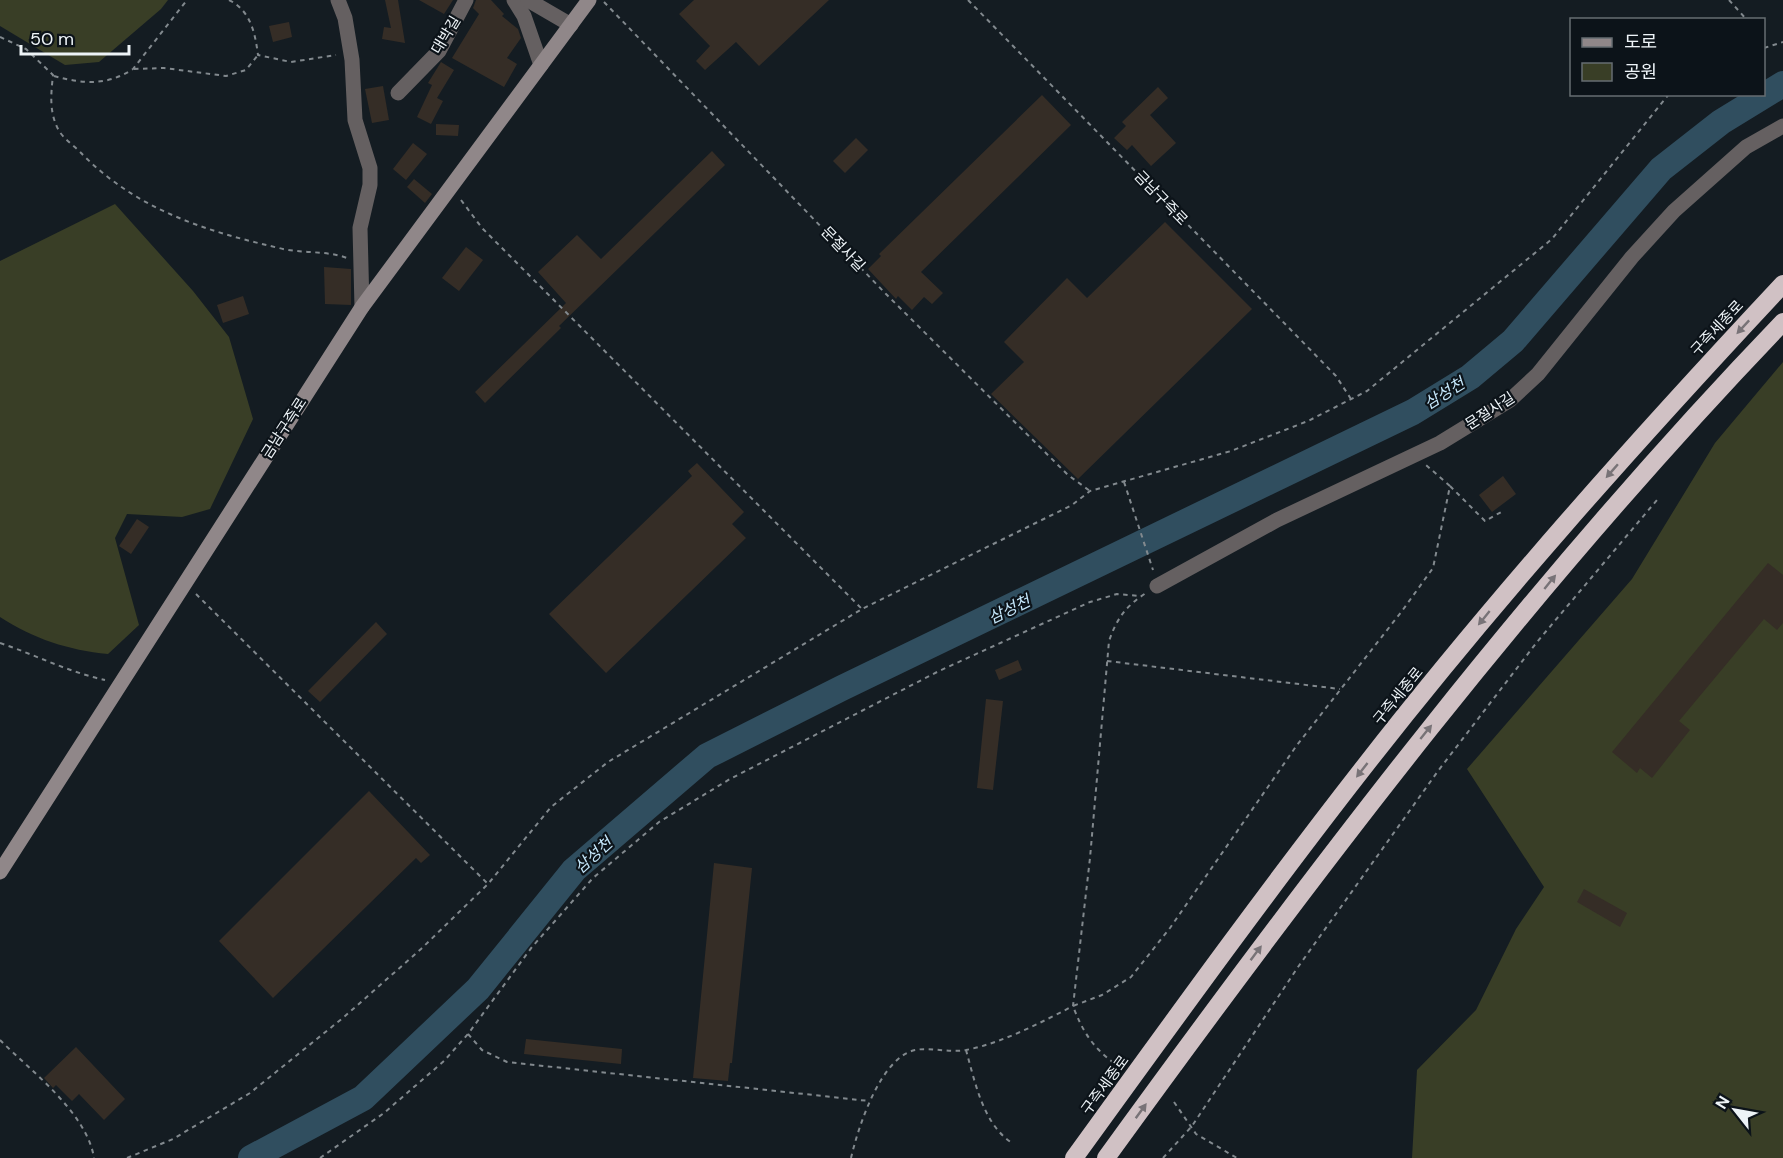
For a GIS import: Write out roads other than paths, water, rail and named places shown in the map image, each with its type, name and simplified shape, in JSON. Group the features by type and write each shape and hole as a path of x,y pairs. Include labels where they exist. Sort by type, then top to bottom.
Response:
{"highway":[{"name":"구즉세종로","path":"1074,1158 1364,767 1500,599 1649,427 1783,284"},
{"path":"1106,1158 1230,987 1386,781 1577,548 1724,384 1783,322"}],"main road":[{"name":"금남구즉로","path":"0,872 362,307 589,0"}],"street":[{"path":"338,0 350,49 355,120 370,168 370,185 360,228 362,307"},
{"name":"대박길","path":"398,93 439,51 466,0"},
{"path":"514,0 524,16 540,65"},
{"path":"528,0 571,25"},
{"name":"문절사길","path":"1155,579 1440,443 1517,394 1538,374 1632,257 1674,211 1746,147 1783,126"}],"waterway":[{"name":"삼성천","path":"1765,95 1783,84"},
{"name":"삼성천","path":"251,1158 363,1098 478,989 574,870 707,756 842,688 1413,412 1470,377 1513,341 1661,169 1721,122 1763,96"}]}
